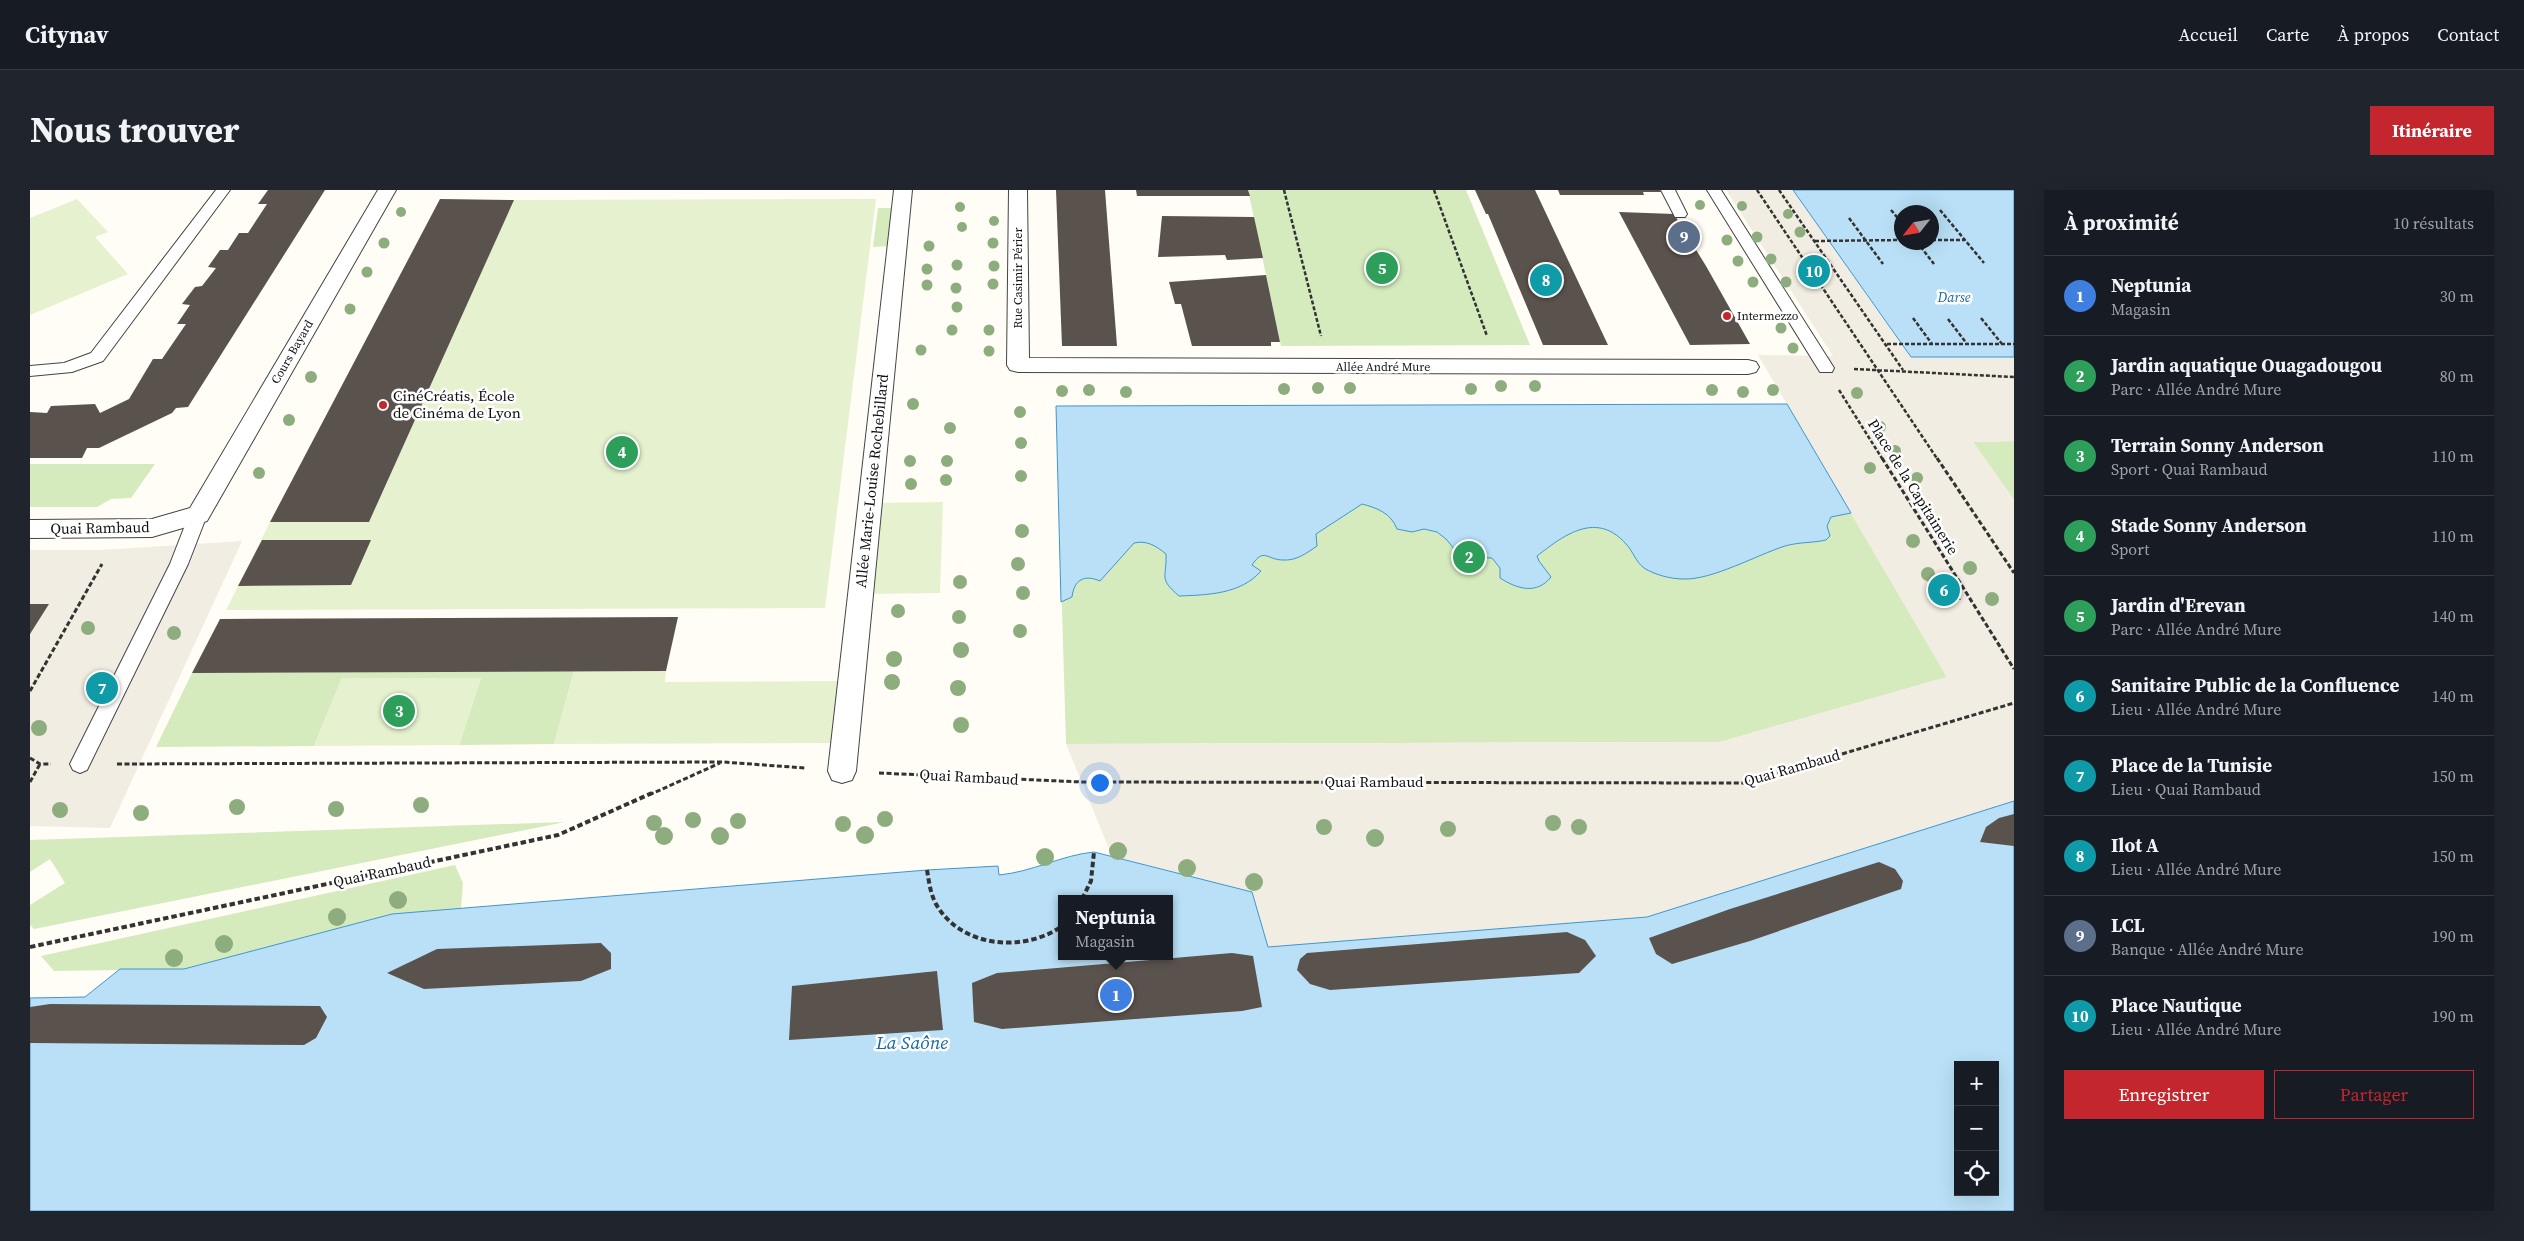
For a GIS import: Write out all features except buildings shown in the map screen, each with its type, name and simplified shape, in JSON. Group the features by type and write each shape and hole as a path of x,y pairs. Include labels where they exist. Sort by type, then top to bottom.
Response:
{"street":[{"name":"Cours Bayard","path":"198,515 387,190"},
{"name":"Allée Marie-Louise Rochebillard","path":"842,771 903,190"},
{"name":"Rue Casimir Périer","path":"1018,190 1018,366"},
{"name":"Allée André Mure","path":"1018,366 1748,367"},
{"name":"Quai Rambaud","path":"30,529 152,528 198,515"}],"lane":[{"path":"30,371 57,370 80,365 97,357 223,190"},
{"path":"1668,190 1680,214"},
{"path":"1714,190 1826,368"},
{"path":"80,764 179,564 198,515"}],"path":[{"path":"1284,190 1322,346 1330,367"},
{"path":"1434,190 1488,338 1478,338"},
{"path":"1757,190 2014,573"},
{"path":"1779,190 1904,370"},
{"path":"1891,210 1894,214"},
{"path":"1940,210 1984,264"},
{"path":"1849,218 1883,264"},
{"path":"1814,241 1894,240"},
{"path":"1939,240 1965,240"},
{"path":"1923,250 1934,264"},
{"path":"1913,318 1932,344"},
{"path":"1948,318 1967,344"},
{"path":"1981,318 2002,344"},
{"path":"1886,344 2014,344"},
{"path":"1826,368 1904,370 2014,377"},
{"name":"Place de la Capitainerie","path":"1826,368 2014,669"},
{"path":"30,690 102,564"},
{"name":"Quai Rambaud","path":"40,764 723,762 842,771 1082,782 1744,783 2014,703"},
{"path":"30,758 40,764 30,782"},
{"name":"Quai Rambaud","path":"30,947 558,835 723,762"},
{"path":"1084,895 1091,881 1094,852"},
{"path":"927,870 930,888 940,910 956,925 988,942 1021,945 1054,934 1058,930"}],"green space":[{"path":"1248,190 1466,190 1530,345 1281,346"},
{"path":"77,199 108,232 95,237 128,274 30,315 30,218"},
{"path":"876,199 825,608 226,610 270,522 369,522 514,200"},
{"path":"878,208 893,208 889,246 873,247"},
{"path":"1787,404 1947,677 1720,742 1066,744 1056,406"},
{"path":"2014,441 2014,500 1973,442"},
{"path":"30,464 155,464 131,498 111,499 97,507 30,507"},
{"path":"943,502 940,593 869,594 876,503"},
{"path":"574,671 554,744 459,745 481,678 342,678 314,746 156,747 192,673"},
{"path":"574,671 666,671 665,682 843,681 837,743 554,744"},
{"path":"342,678 481,678 459,745 314,746"},
{"path":"565,822 34,929 30,925 30,905 65,883 50,859 30,872 30,840"},
{"path":"455,865 463,883 461,908 392,914 184,969 54,971 41,956"}],"shaded area":[{"path":"1726,190 1793,190 1910,357 2014,357 2014,441 1973,442 2014,500 2014,801 1647,917 1267,947 1252,892 1112,856 1066,744 1720,742 1947,677 1758,355 1833,356"},
{"path":"242,541 110,828 30,826 30,550 101,550"}],"water":[{"name":"Darse","path":"1793,190 2014,190 2014,357 1911,357"},
{"path":"1787,404 1851,513 1831,517 1827,526 1830,536 1826,540 1785,546 1708,576 1679,579 1653,573 1641,565 1628,547 1615,534 1604,529 1592,527 1570,534 1537,556 1551,577 1545,583 1533,588 1520,587 1500,578 1500,568 1492,558 1460,556 1446,539 1437,532 1424,529 1412,532 1397,529 1387,515 1378,509 1362,504 1316,534 1317,546 1301,556 1288,560 1266,556 1260,557 1252,565 1261,571 1253,579 1234,589 1212,594 1179,596 1166,581 1166,554 1151,544 1139,542 1134,543 1100,581 1089,578 1081,580 1075,586 1072,597 1061,602 1056,406"},
{"name":"La Saône","path":"2014,801 2014,1211 30,1211 30,998 85,997 120,969 184,969 392,914 927,870 998,866 999,875 1023,871 1070,856 1094,852 1252,892 1268,947 1647,917"}],"place":[{"name":"LCL","path":"1684,237"},
{"name":"Jardin d'Erevan","path":"1382,268"},
{"name":"Place Nautique","path":"1814,271"},
{"name":"Ilot A","path":"1546,280"},
{"name":"Intermezzo","path":"1727,316"},
{"name":"CinéCréatis, École de Cinéma de Lyon","path":"383,405"},
{"name":"Stade Sonny Anderson","path":"622,452"},
{"name":"Jardin aquatique Ouagadougou","path":"1469,557"},
{"name":"Sanitaire Public de la Confluence","path":"1944,590"},
{"name":"Place de la Tunisie","path":"102,688"},
{"name":"Terrain Sonny Anderson","path":"399,711"},
{"name":"Neptunia","path":"1116,995"}]}
